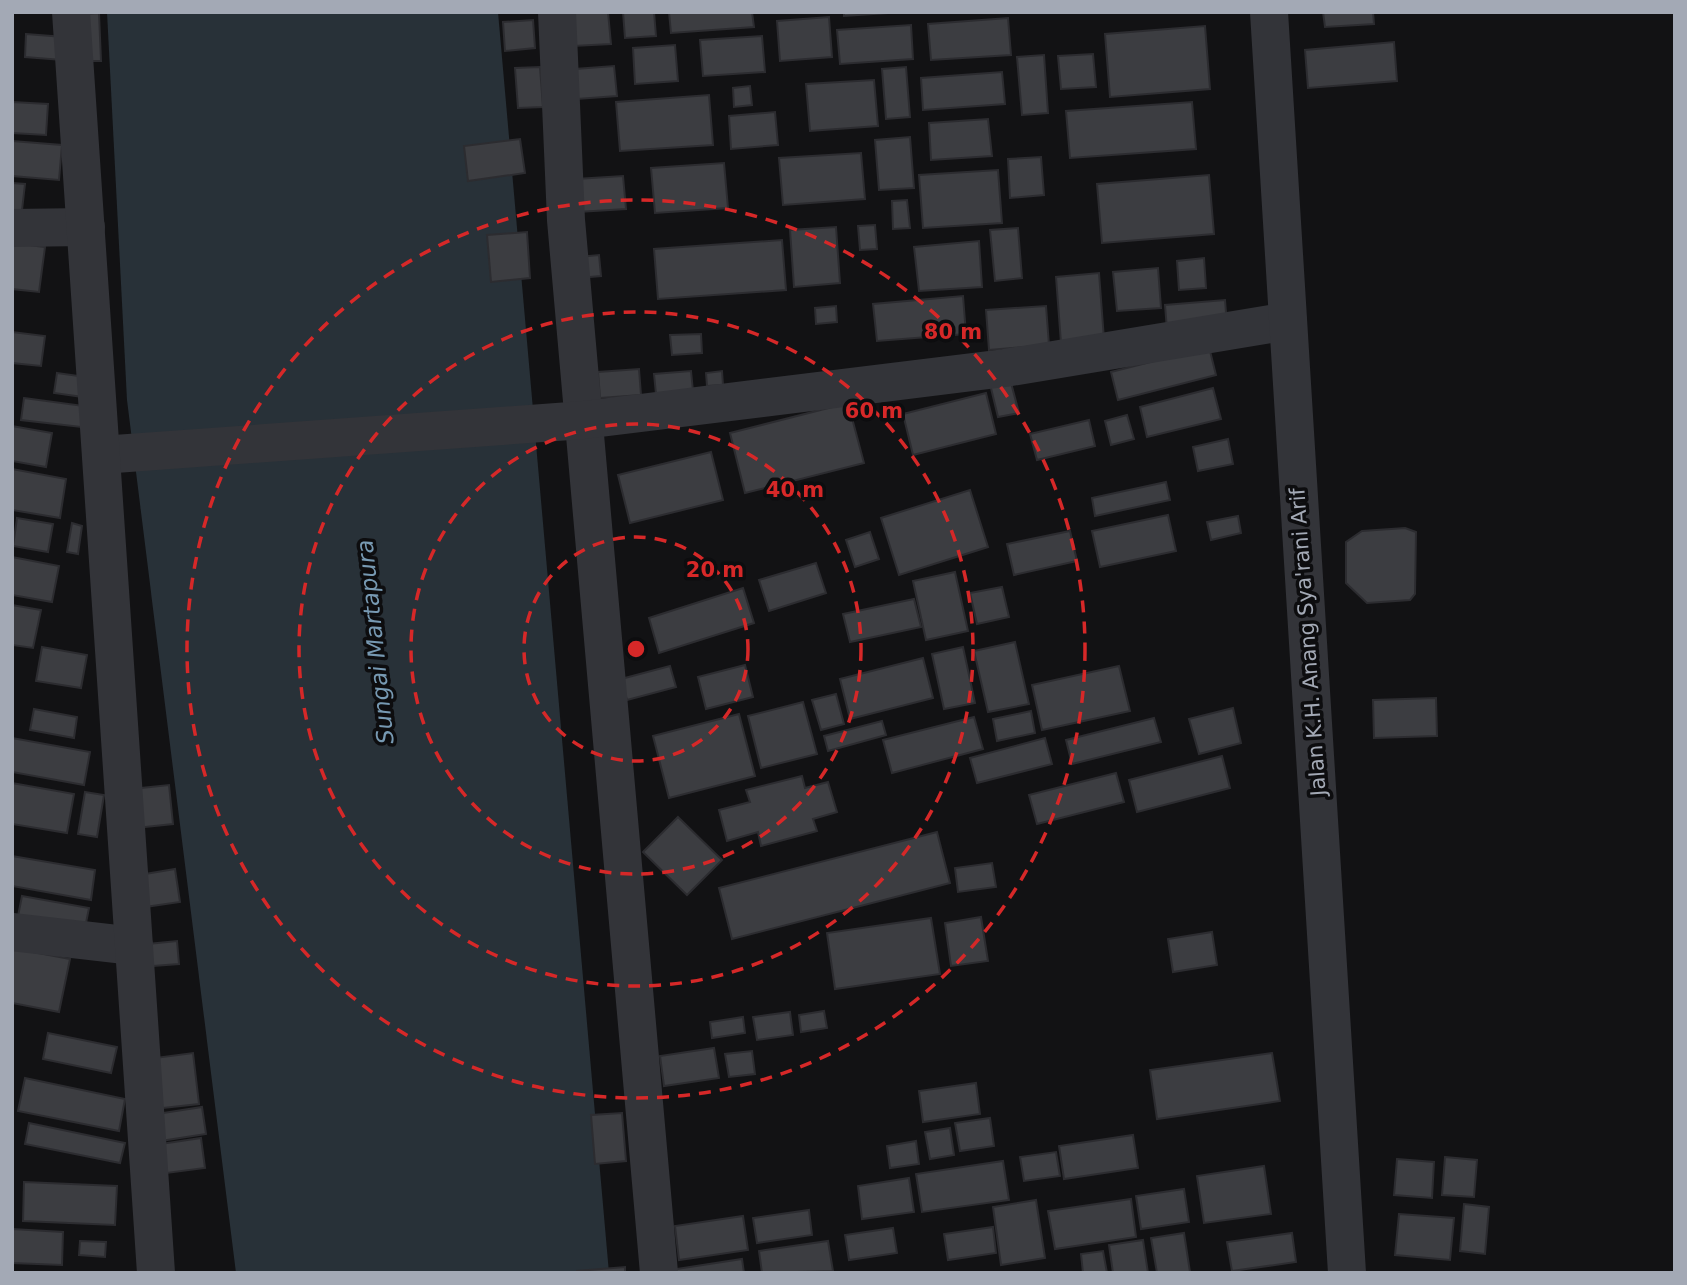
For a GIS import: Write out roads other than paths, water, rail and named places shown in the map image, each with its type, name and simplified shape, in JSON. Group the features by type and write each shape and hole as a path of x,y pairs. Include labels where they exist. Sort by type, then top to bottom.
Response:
{"street":[{"path":"71,12 86,227 114,455 134,947 156,1273"},
{"path":"557,12 566,220 659,1273"},
{"name":"Jalan K.H. Anang Sya'rani Arif","path":"1269,12 1348,1273"},
{"path":"12,228 86,227"},
{"path":"114,455 584,420 1005,368 1288,321"},
{"path":"12,932 134,947"}],"water":[{"name":"Sungai Martapura","path":"107,12 498,12 609,1273 236,1273 127,400"}]}
